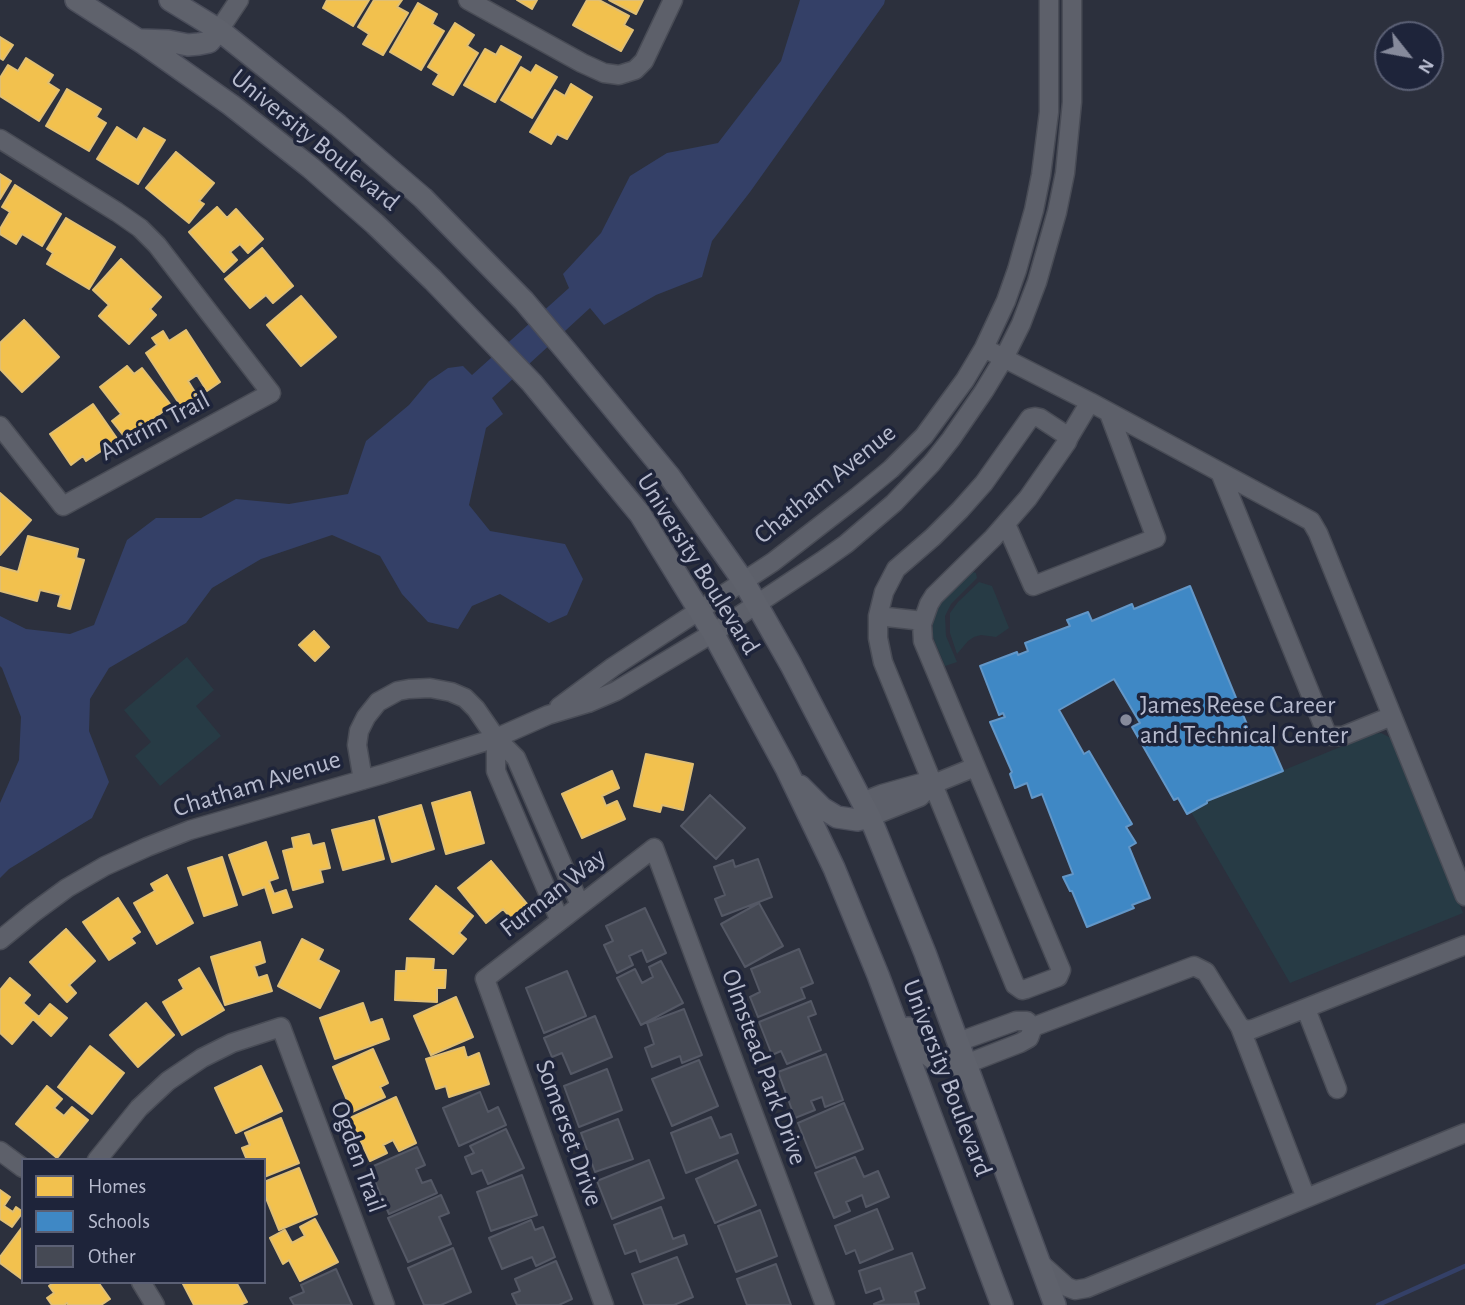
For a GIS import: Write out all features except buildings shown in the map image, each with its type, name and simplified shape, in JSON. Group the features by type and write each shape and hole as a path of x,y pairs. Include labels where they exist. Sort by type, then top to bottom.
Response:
{"main road":[{"name":"University Boulevard","path":"76,0 139,40 231,105 310,168 414,261 532,383 640,514 713,634 786,768 834,868 878,975 1002,1305"},
{"name":"University Boulevard","path":"170,0 219,30 338,125 423,198 524,302 567,352 670,477 744,582 791,665 866,810 925,953 1055,1305"},
{"path":"139,40 199,44 209,42 219,30"},
{"path":"786,768 814,801 830,813 848,820 857,820 866,810"},
{"path":"878,975 920,1048 944,1064 966,1064"}],"street":[{"path":"219,30 239,0"},
{"path":"468,0 604,73 619,75 629,73 644,61 673,0"},
{"name":"Chatham Avenue","path":"548,715 614,667 744,582 858,497 924,436 965,380 984,348 1006,301 1034,211 1048,112 1049,0"},
{"name":"Chatham Avenue","path":"0,940 67,888 105,866 147,847 190,830 496,738 548,715 589,703 616,691 713,634 822,561 894,503 932,463 970,413 1004,358 1021,324 1044,261 1065,173 1072,103 1072,0"},
{"name":"Antrim Trail","path":"0,139 141,228 271,393 63,506 0,426"},
{"path":"984,348 1311,521 1465,896"},
{"path":"1069,438 1040,418 1030,418 984,483 933,537 896,569 884,592 878,616 878,638 883,662 1015,985 1022,990 1058,977 1061,970 921,632 934,596 1006,524 1035,489 1069,438 1090,402"},
{"path":"1006,524 1033,586 1156,538 1109,412"},
{"path":"1220,472 1326,732 1337,737 1343,736 1392,716"},
{"path":"878,616 923,621"},
{"path":"363,780 357,745 359,731 378,702 398,691 430,688 465,698 496,738 516,758 580,905"},
{"path":"496,738 496,771 560,921"},
{"path":"866,810 920,797 933,784 975,767"},
{"name":"Furman Way","path":"485,979 654,848"},
{"name":"Olmstead Park Drive","path":"654,848 825,1305"},
{"path":"1240,1027 1253,1029 1465,945"},
{"path":"966,1064 1020,1043 1029,1038 1033,1027 1194,967 1206,972 1240,1027 1306,1198"},
{"name":"Somerset Drive","path":"485,979 604,1305"},
{"path":"1306,1009 1337,1089"},
{"path":"958,1042 1016,1021 1027,1021 1033,1027"},
{"name":"Ogden Trail","path":"99,1158 139,1108 168,1081 202,1058 232,1043 281,1027 384,1305"},
{"path":"1039,1262 1067,1287 1075,1290 1087,1288 1465,1133"},
{"path":"0,1151 21,1167"},
{"path":"142,1284 155,1305"}],"shaded area":[{"path":"973,572 977,578 951,604 945,616 946,636 957,662 945,666 932,635 934,613 946,596"},
{"path":"979,582 992,586 1009,628 996,637 974,637 957,654 950,633 950,613"},
{"path":"187,657 214,690 196,706 221,736 160,786 135,756 151,742 124,710"},
{"path":"1381,733 1389,737 1395,745 1463,913 1290,983 1191,812 1206,802 1372,734"}],"water":[{"path":"800,0 885,0 750,192 712,241 702,277 656,295 604,325 590,308 492,398 503,414 486,428 469,505 490,531 565,544 583,579 567,615 549,623 500,594 472,606 458,629 428,622 402,594 380,556 332,535 261,559 212,588 186,623 109,668 90,699 89,731 109,782 92,818 9,869 0,878 0,803 19,760 21,717 0,666 0,616 26,629 70,634 94,625 127,540 156,518 201,518 236,499 289,504 348,494 366,441 409,405 429,381 448,368 463,366 472,375 569,288 563,274 601,233 630,176 667,153 718,143 781,61"}],"waterway":[{"path":"1378,1305 1465,1266"}],"place":[{"name":"James Reese Career and Technical Center","path":"1126,720"}]}
